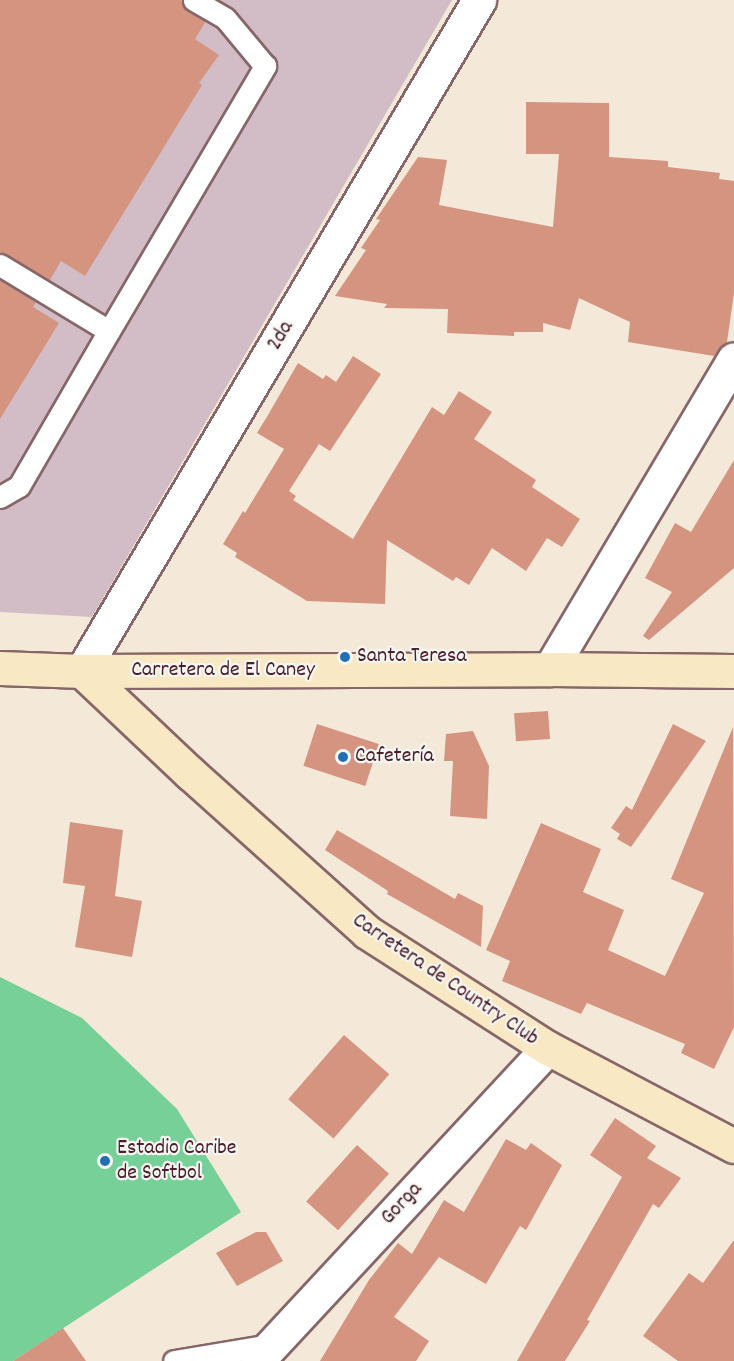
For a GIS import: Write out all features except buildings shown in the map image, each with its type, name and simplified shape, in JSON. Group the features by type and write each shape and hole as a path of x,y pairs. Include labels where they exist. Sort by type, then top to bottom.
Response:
{"street":[{"name":"2da","path":"82,671 479,0"},
{"path":"550,669 734,359"},
{"name":"Carretera de El Caney","path":"0,668 82,671 550,669 734,671"},
{"name":"Carretera de Country Club","path":"82,671 190,773 367,933 549,1048 734,1146"},
{"name":"Gorga","path":"264,1353 549,1048"}],"lane":[{"path":"0,496 19,486 265,66 225,18 194,0"},
{"path":"0,265 109,331"},
{"path":"174,1361 264,1353"}],"shaded area":[{"path":"0,0 452,0 92,617 0,612"}],"green space":[{"name":"Estadio Caribe de Softbol","path":"0,977 82,1018 177,1109 241,1212 13,1361 0,1361"}],"place":[{"name":"Santa Teresa","path":"345,657"},
{"name":"Cafetería","path":"343,757"},
{"name":"Estadio Caribe de Softbol","path":"105,1161"}]}
